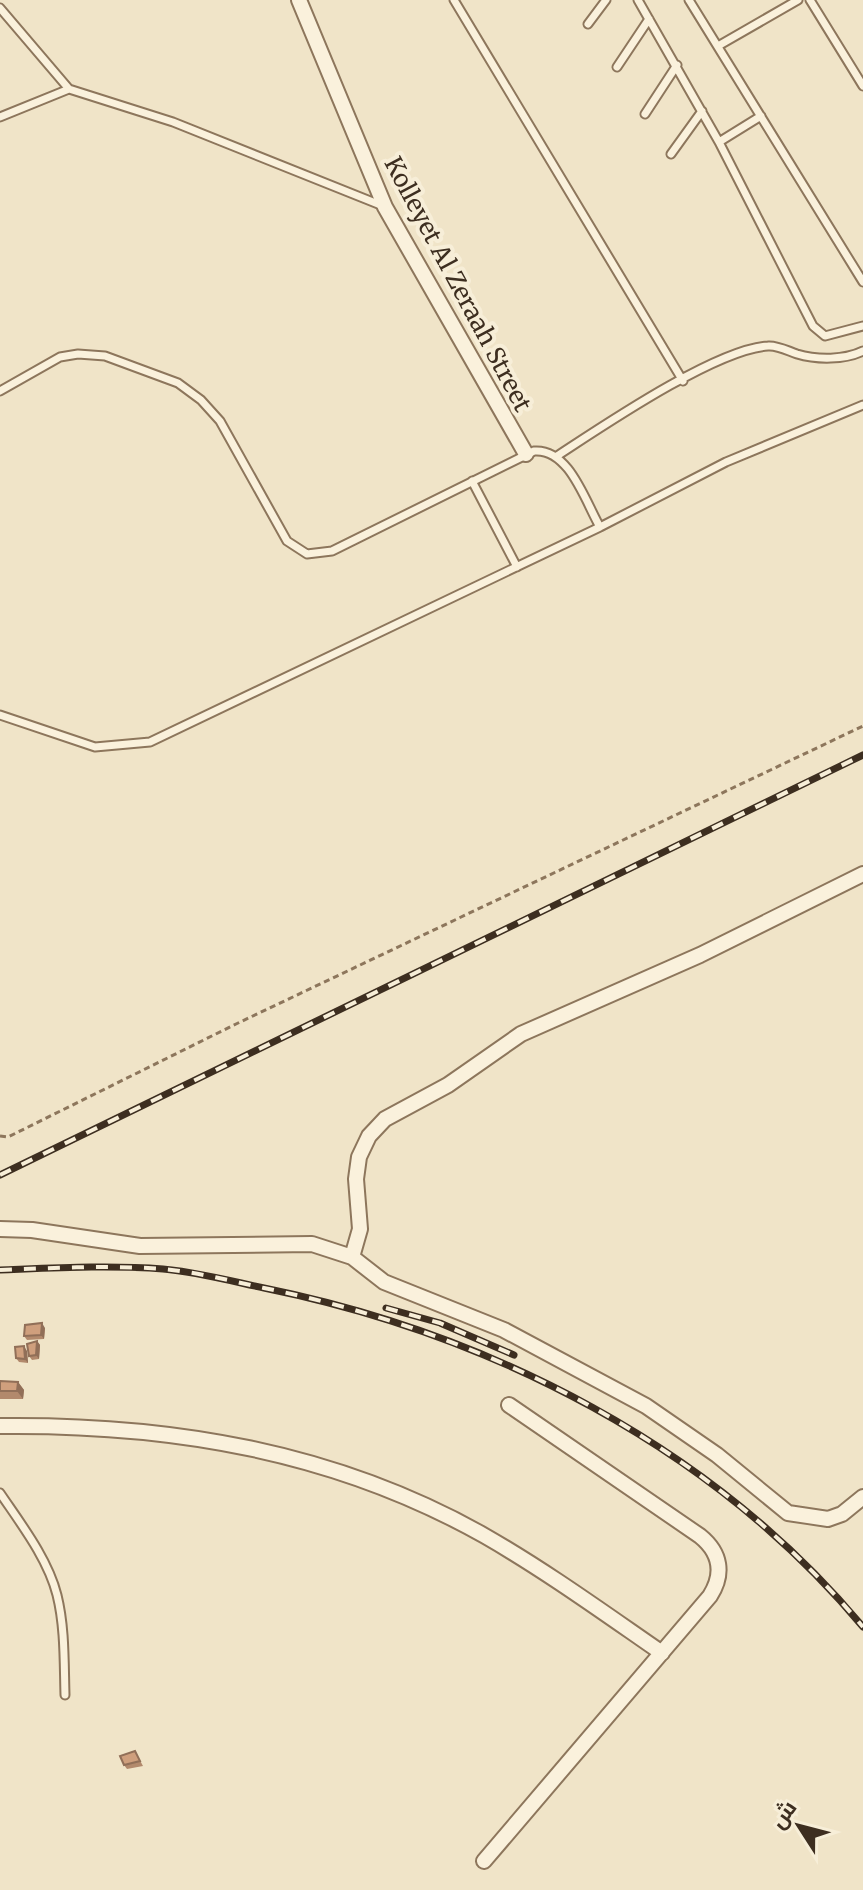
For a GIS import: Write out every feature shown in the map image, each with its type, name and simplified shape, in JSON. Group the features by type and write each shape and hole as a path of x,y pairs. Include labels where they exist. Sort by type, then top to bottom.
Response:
{"street":[{"name":"Kolleyet Al Zeraah Street","path":"299,0 385,207 526,454"},
{"path":"352,1257 360,1229 356,1179 359,1157 369,1136 385,1119 448,1085 521,1034 700,955 863,874"},
{"path":"0,1229 32,1230 140,1246 312,1244 352,1257 384,1282 504,1330 646,1406 717,1455 788,1513 828,1519 842,1514 863,1497"},
{"path":"484,1861 662,1653 716,1586 719,1575 715,1553 700,1536 509,1405"},
{"path":"0,1426 101,1426 189,1435 277,1453 362,1479 483,1535 662,1653"}],"lane":[{"path":"454,0 683,381"},
{"path":"588,24 606,0"},
{"path":"638,0 719,142 813,326 825,336 863,326"},
{"path":"689,0 863,282"},
{"path":"718,46 798,0"},
{"path":"810,0 863,86"},
{"path":"0,8 69,89 173,122 385,207"},
{"path":"617,67 649,19"},
{"path":"645,114 677,65"},
{"path":"0,117 69,89"},
{"path":"671,154 702,111"},
{"path":"719,142 761,116"},
{"path":"557,456 630,408 733,355 770,345 810,357 852,356 863,351"},
{"path":"0,391 60,357 78,354 105,356 178,383 201,400 220,421 287,541 307,554 332,551 526,454 542,450 557,456 600,527"},
{"path":"0,715 95,747 150,742 600,527 726,462 863,405"},
{"path":"472,481 517,567"},
{"path":"0,1493 41,1557 57,1592 65,1695"}],"path":[{"path":"0,1136 8,1137 236,1024 863,726"}],"building":[{"path":"42,1323 41,1335 24,1336 25,1325"},
{"path":"37,1341 36,1355 29,1356 27,1344"},
{"path":"24,1346 25,1359 16,1358 15,1347"},
{"path":"0,1381 18,1382 17,1391 0,1391"},
{"path":"135,1751 140,1761 124,1765 120,1756"}],"railway":[{"path":"0,1175 863,755"},
{"path":"0,1270 122,1267 201,1274 349,1308 432,1335 514,1368 592,1407 667,1453 738,1505 804,1563 863,1627"},
{"path":"386,1308 440,1323 514,1355"}]}
